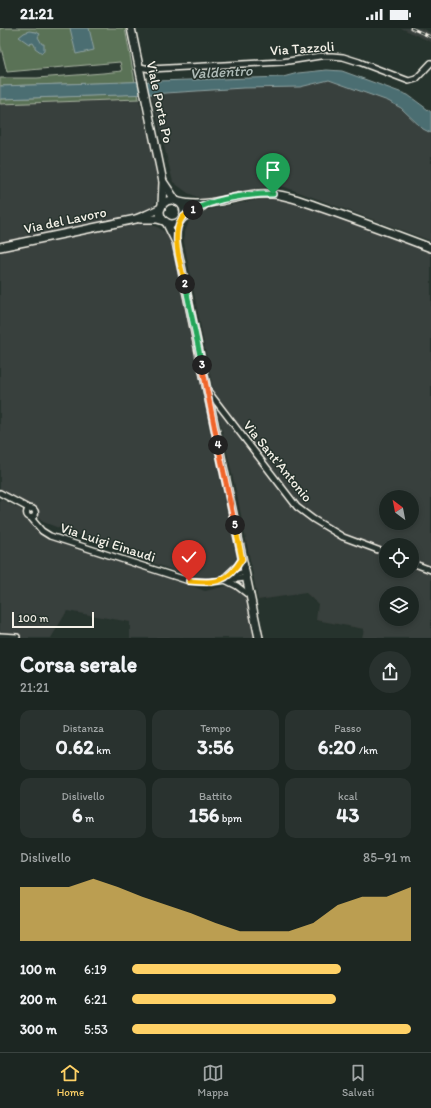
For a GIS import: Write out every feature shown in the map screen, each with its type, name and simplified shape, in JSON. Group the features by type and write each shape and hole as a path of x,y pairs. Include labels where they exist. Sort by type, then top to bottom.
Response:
{"main road":[{"name":"Viale Porta Po","path":"131,28 163,182 160,214 176,242 259,638"},
{"name":"Viale Porta Po","path":"163,182 184,211 176,242"},
{"path":"136,219 170,200 193,205 205,205 245,196 273,194 298,200 344,215 431,248"},
{"path":"136,219 157,219 172,224 205,205"},
{"name":"Via del Lavoro","path":"0,247 136,219"}],"street":[{"name":"Via Tazzoli","path":"140,67 150,69 282,62 320,56 332,56 343,57 359,62 409,81 416,79 431,63"},
{"name":"Via Sant'Antonio","path":"207,389 297,507 313,519 343,537 379,550"},
{"path":"0,493 27,509 35,511 33,517 26,515 27,509"},
{"name":"Via Luigi Einaudi","path":"33,517 42,530 50,536 189,581 209,582 222,580 232,575 245,575"},
{"path":"222,580 237,566 242,559"},
{"path":"419,566 431,570"},
{"name":"Via Luigi Einaudi","path":"222,580 237,586 250,596"},
{"path":"0,636 17,637"}],"shaded area":[{"path":"401,28 421,28 431,33 431,42"},
{"path":"329,80 388,101 401,108 423,129 431,133 431,241 285,187 277,186 260,188 204,200 188,193 173,182 151,94 243,88 300,87"},
{"path":"139,99 152,150 159,190 156,202 152,207 145,211 130,215 0,242 0,104"},
{"path":"271,197 298,202 431,251 431,638 362,638 364,629 316,620 318,604 306,593 258,600 238,500 215,400 184,242 185,232 189,221 194,216 205,210"},
{"path":"147,223 159,228 167,234 175,245 239,557 238,566 234,572 223,579 207,583 43,522 26,503 0,489 0,252"},
{"path":"0,499 20,509 39,529 205,591 244,582 256,638 130,638 130,622 67,611 51,638 0,638"}],"green space":[{"path":"0,28 125,28 135,82 0,86 0,78 37,78 122,71 120,62 7,72 0,44"},
{"path":"138,94 139,99 0,104 0,99"}],"water":[{"path":"70,28 89,28 94,50 76,54"},
{"path":"29,31 40,34 38,37 42,44 44,44 44,50 42,53 35,48 33,43 29,44 19,37"},
{"path":"327,70 342,71 408,95 431,112 431,133 423,129 401,108 388,101 329,80 300,87 243,88 151,94 0,99 0,86 283,77 298,73"}],"railway":[{"path":"411,28 431,37"}],"route":[{"path":"189,581 209,582 222,580 237,566 242,559 176,242 180,220 192,211 205,205 245,196 273,194"}],"water label":[{"name":"Valdentro","path":"221,72"}]}
